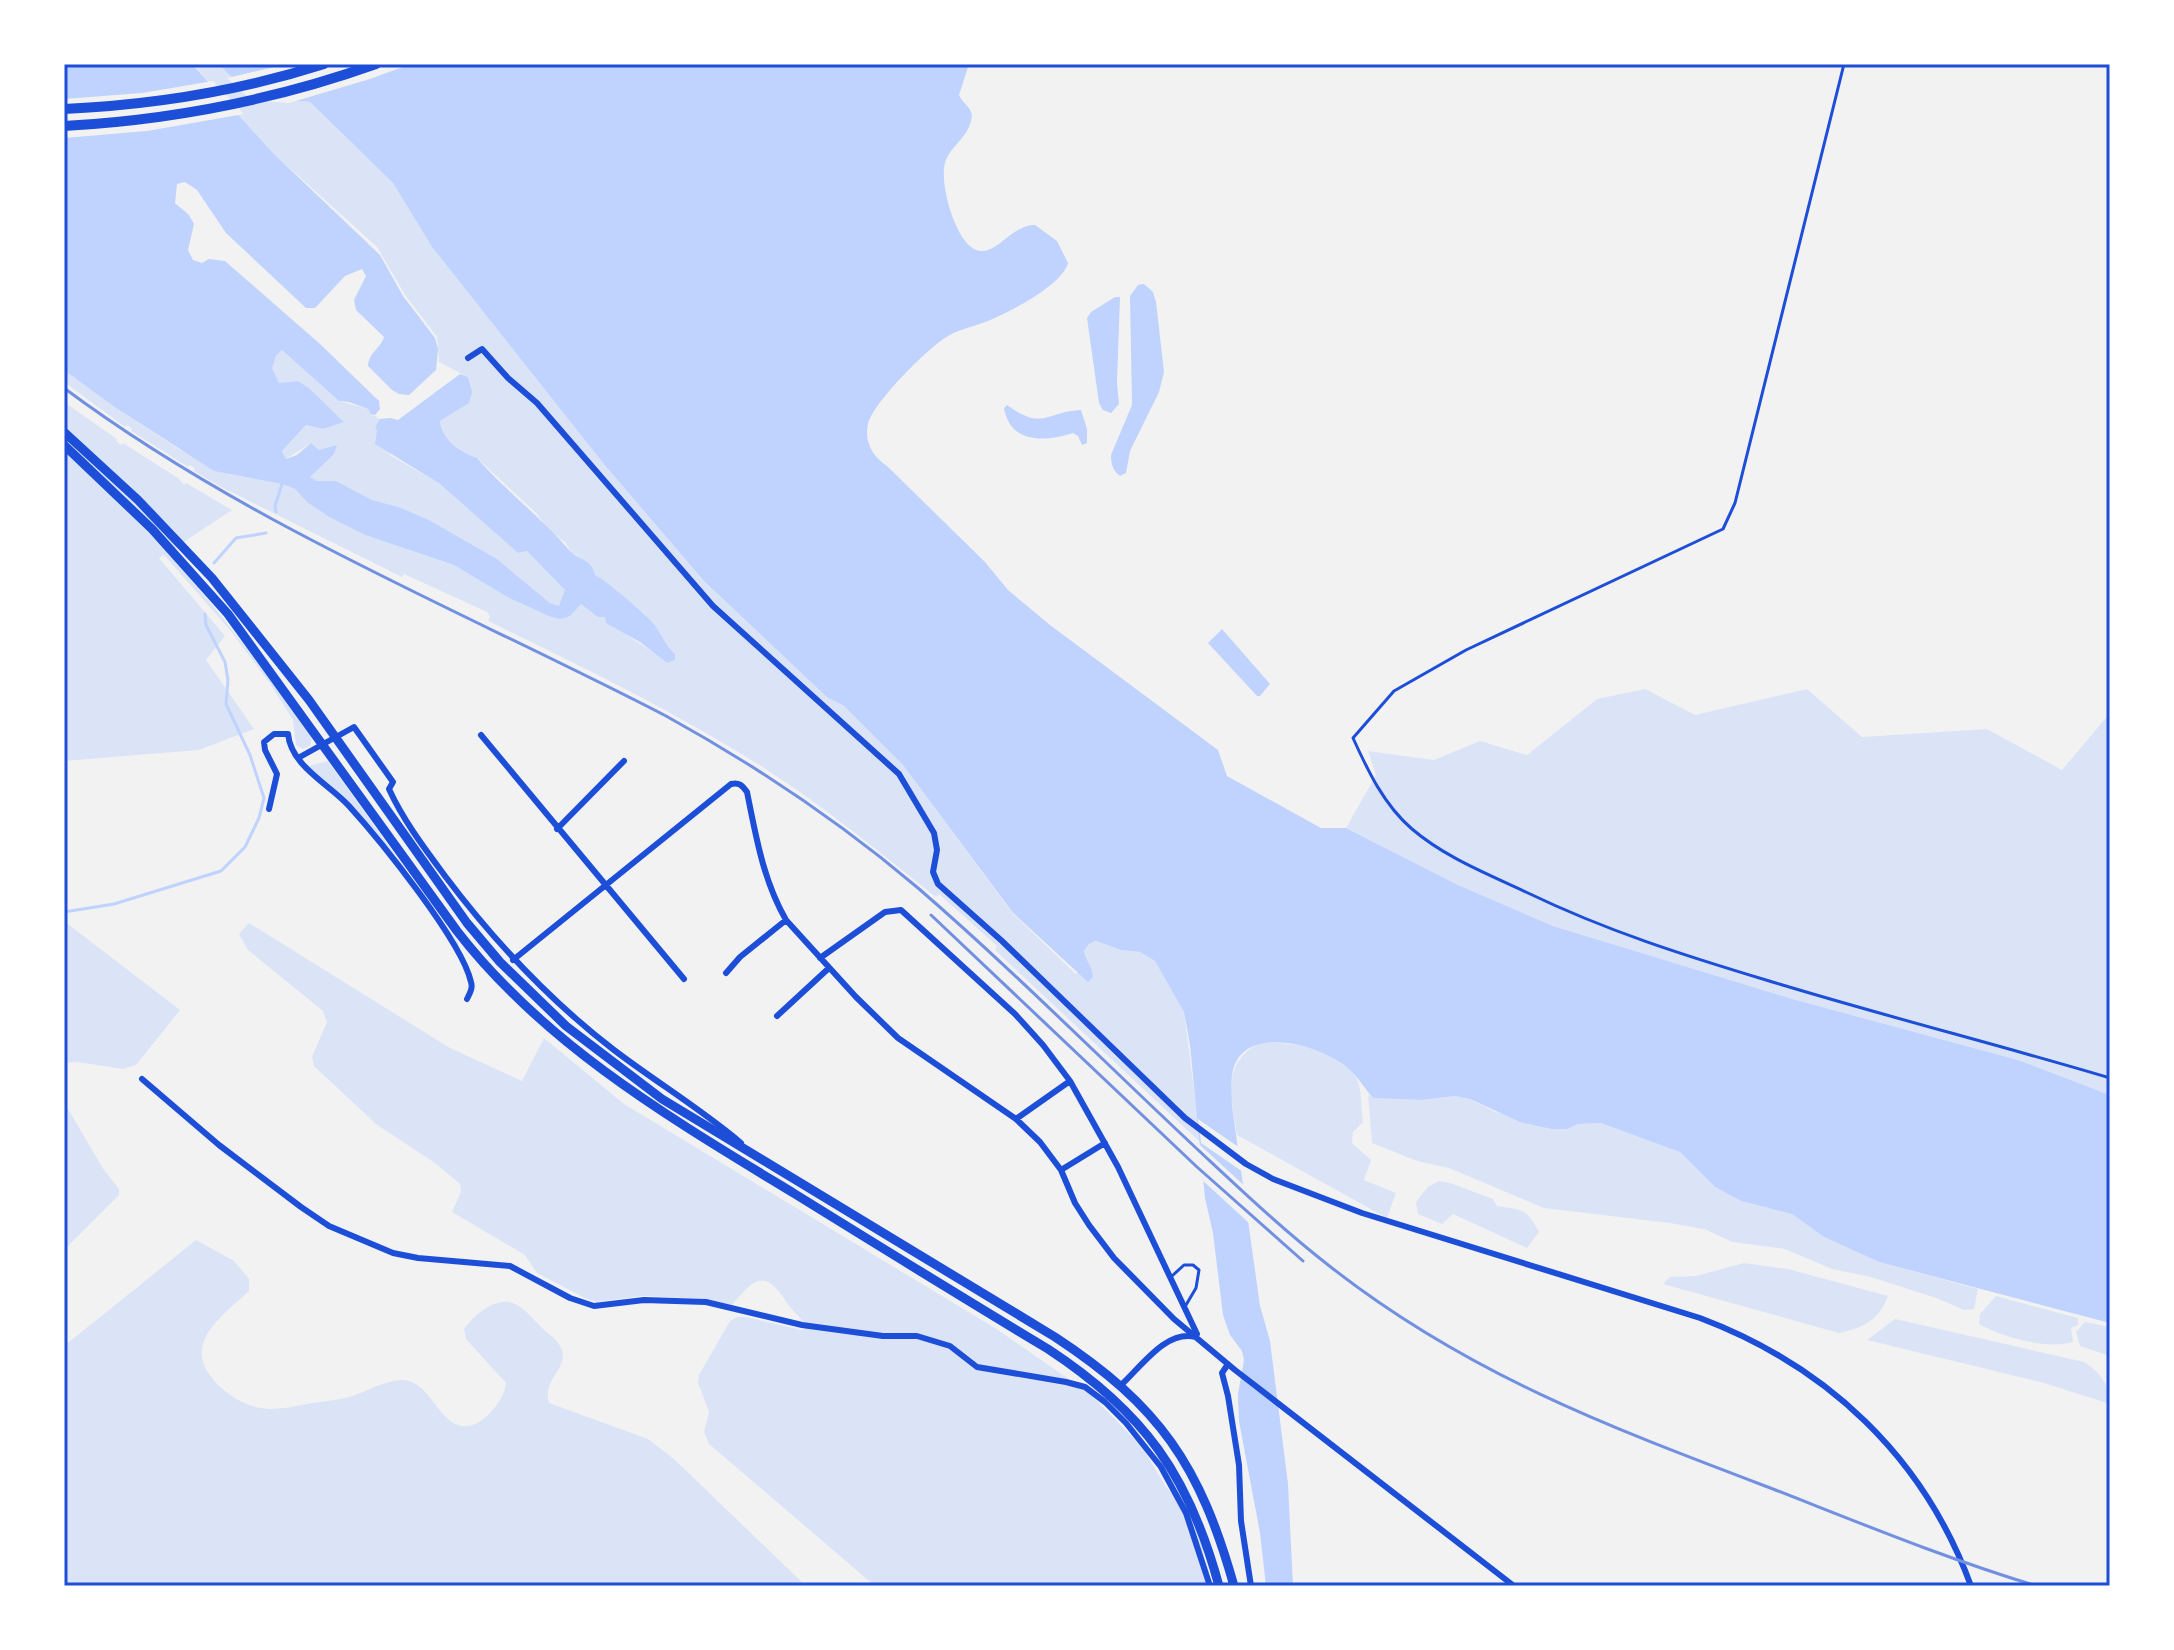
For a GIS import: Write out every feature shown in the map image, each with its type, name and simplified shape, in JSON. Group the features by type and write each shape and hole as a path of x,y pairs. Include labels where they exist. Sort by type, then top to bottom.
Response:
{"highway":[{"path":"64,109 176,98 253,83 324,64"},
{"path":"64,126 150,119 222,107 314,84 376,64"}],"main road":[{"path":"64,432 138,500 212,578 336,738 467,923 538,1000 629,1077 1055,1337 1121,1385 1155,1421 1190,1471 1218,1532 1234,1586"},
{"path":"64,445 132,509 202,583 260,655 472,950 516,998 623,1085 700,1138 1048,1349 1077,1368 1119,1403 1157,1447 1184,1489 1204,1535 1219,1586"}],"street":[{"path":"468,358 482,349 508,378 537,403 713,606 899,774 934,833 937,850 933,875 938,884 1004,943 1196,1128 1246,1164 1273,1179 1336,1204 1700,1318 1782,1355 1840,1398 1896,1454 1924,1489 1953,1540 1971,1586"},
{"path":"298,758 354,727 393,782 378,798"},
{"path":"269,809 277,774 264,742 274,734 288,734 289,743 306,769 339,795 366,824 456,948 471,981 467,999"},
{"path":"481,735 684,979"},
{"path":"557,829 624,761"},
{"path":"513,960 731,784 743,786 773,895 786,920 829,968 898,1038 1016,1119 1040,1142 1061,1170 1075,1203 1114,1258 1174,1319 1235,1370 1514,1586"},
{"path":"389,789 428,853 513,960 590,1031 649,1077 709,1115 752,1152"},
{"path":"820,958 885,912 903,911 1015,1014 1070,1081 1105,1143 1199,1338"},
{"path":"726,973 740,957 786,920"},
{"path":"777,1016 829,968"},
{"path":"142,1079 219,1145 301,1207 329,1226 393,1253 510,1266 570,1298 594,1306 644,1300 706,1302 802,1325 883,1336 917,1336 950,1346 977,1367 1085,1387 1121,1417 1161,1467 1186,1513 1210,1586"},
{"path":"1016,1119 1070,1081"},
{"path":"1061,1170 1105,1143"},
{"path":"1121,1385 1169,1340 1183,1335 1199,1338"},
{"path":"1228,1364 1222,1373 1239,1465 1241,1521 1251,1586"}],"lane":[{"path":"1844,64 1738,493 1723,529 1466,650 1394,691 1353,738 1377,788 1410,827 1436,847 1558,909 1636,940 1729,969 2110,1078"},
{"path":"1170,1280 1180,1266 1193,1265 1199,1270 1196,1288 1184,1308"}],"shaded area":[{"path":"193,64 218,64 252,96 310,102 393,183 432,247 603,463 704,581 827,696 844,706 903,765 1013,914 1076,974 1085,958 1084,951 1089,944 1097,941 1121,950 1140,952 1155,961 1184,1012 1201,1143 939,894 936,897 784,781 661,708 488,621 490,616 487,612 404,574 402,577 221,487 131,431 127,425 125,427 64,382 64,370 180,450 229,474 295,489 307,502 329,517 365,535 454,565 509,598 551,617 581,603 598,617 606,616 667,663 675,660 675,654 647,616 594,574 536,513 477,458 458,449 448,439 440,421 457,410 468,377 439,362 437,337 405,295 377,247 273,153"},
{"path":"282,350 339,401 368,409 380,419 375,427 390,455 440,484 518,553 527,551 566,590 559,607 497,559 429,520 372,500 336,481 317,481 310,477 319,450 311,443 286,459 282,451 306,425 323,429 343,421 298,381 279,383 271,369"},
{"path":"64,402 121,445 123,443 184,485 186,483 232,510 167,553 224,620 277,689 312,737 310,746 303,749 296,745 293,720 269,682 230,630 164,555 159,558 225,636 206,660 254,729 199,750 64,761"},
{"path":"1645,689 1695,715 1807,689 1862,737 1987,729 2062,770 2110,713 2110,1095 2018,1060 1796,1000 1553,926 1458,885 1346,828 1376,775 1368,751 1434,760 1480,741 1527,755 1597,699"},
{"path":"328,761 459,944 456,946 356,809 308,766"},
{"path":"64,921 180,1010 136,1065 123,1069 78,1062 64,1063"},
{"path":"249,923 450,1048 522,1081 544,1038 624,1104 995,1328 1090,1394 1142,1447 1166,1487 1201,1523 1206,1586 875,1586 709,1444 704,1432 709,1412 698,1383 699,1375 730,1321 746,1317 802,1330 806,1328 779,1292 766,1281 760,1281 747,1288 732,1305 706,1299 642,1296 597,1302 537,1273 525,1255 452,1212 461,1192 460,1184 435,1163 376,1124 314,1066 312,1057 327,1022 323,1011 248,950 239,934"},
{"path":"1262,1042 1315,1049 1328,1053 1350,1068 1359,1083 1363,1122 1353,1132 1352,1143 1371,1160 1364,1180 1396,1193 1387,1218 1237,1135 1231,1094 1234,1070 1249,1050"},
{"path":"1368,1094 1373,1098 1422,1100 1455,1096 1470,1099 1495,1112 1567,1129 1578,1124 1601,1123 1680,1152 1715,1187 1741,1201 1792,1214 1824,1237 1879,1262 1978,1289 1974,1309 1964,1310 1871,1277 1832,1269 1785,1249 1732,1242 1707,1230 1544,1208 1449,1168 1417,1161 1372,1143"},
{"path":"64,1102 104,1170 119,1189 119,1195 64,1250"},
{"path":"1439,1181 1493,1199 1497,1206 1522,1211 1539,1232 1527,1248 1453,1214 1442,1224 1418,1214 1416,1202 1428,1187"},
{"path":"196,1240 234,1261 249,1279 249,1291 211,1328 202,1350 209,1374 236,1399 262,1408 281,1408 345,1398 401,1380 420,1387 449,1420 458,1425 474,1424 493,1410 506,1383 466,1339 464,1329 488,1307 510,1302 527,1312 561,1346 562,1363 549,1388 549,1403 648,1439 674,1459 806,1586 64,1586 64,1346"},
{"path":"1744,1263 1788,1269 1888,1296 1869,1322 1839,1333 1663,1284 1670,1277 1696,1276"},
{"path":"1996,1296 2078,1318 2078,1325 2071,1328 2073,1342 2051,1344 2025,1341 1979,1324 1980,1314"},
{"path":"1895,1319 2084,1362 2103,1380 2110,1404 2044,1383 1867,1340"},
{"path":"2085,1322 2110,1327 2110,1356 2080,1346 2076,1332"}],"water":[{"path":"64,64 192,64 273,153 380,255 403,296 435,338 438,349 436,370 409,395 392,390 368,366 370,357 384,337 356,310 354,300 366,276 362,269 345,276 315,308 306,308 226,233 197,190 185,182 177,184 175,203 194,224 188,250 193,260 202,263 209,259 225,261 320,344 379,401 380,409 375,415 368,409 339,401 282,350 272,368 279,383 298,381 344,422 323,429 306,425 282,451 286,459 297,455 311,443 319,450 337,445 334,454 310,477 317,481 336,481 372,500 429,520 497,559 550,603 559,606 565,590 527,551 518,553 440,484 375,444 375,427 380,419 398,420 460,374 468,377 472,392 469,403 440,421 444,434 458,449 477,458 570,551 588,563 595,575 649,619 675,654 675,660 667,663 640,642 606,623 605,617 598,617 581,604 570,616 561,619 551,617 509,598 454,565 365,535 329,517 307,502 295,489 214,471 113,406 64,370"},
{"path":"218,64 969,64 959,95 972,117 966,133 947,158 944,172 947,199 957,227 971,247 980,251 993,248 1019,229 1035,225 1057,241 1068,263 1064,272 1045,290 994,318 949,335 913,365 880,403 868,424 869,443 878,458 985,562 1008,590 1218,750 1227,776 1321,828 1346,828 1458,885 1553,926 1796,1000 2018,1060 2110,1095 2110,1323 1879,1262 1824,1237 1792,1214 1741,1201 1715,1187 1680,1152 1601,1123 1552,1129 1520,1122 1470,1099 1455,1096 1422,1100 1373,1098 1349,1069 1324,1053 1291,1043 1258,1044 1245,1051 1236,1062 1231,1090 1260,1306 1270,1341 1288,1484 1293,1586 1266,1586 1260,1533 1239,1421 1238,1394 1244,1360 1223,1315 1213,1233 1205,1198 1190,1045 1184,1012 1155,961 1140,952 1121,950 1096,941 1084,951 1093,977 1088,982 1013,913 903,765 844,706 827,697 704,581 603,463 432,247 393,183 310,102 252,96"},
{"path":"1144,284 1153,292 1156,302 1164,372 1159,392 1130,451 1126,473 1120,476 1113,467 1111,455 1132,405 1130,296 1138,285"},
{"path":"1115,297 1120,297 1119,404 1111,413 1103,410 1099,403 1087,318"},
{"path":"1007,405 1037,419 1081,410 1087,429 1087,443 1082,445 1073,433 1040,439 1021,434 1008,420 1004,408"},
{"path":"1222,629 1270,684 1260,696 1208,643"}],"pier":[{"path":"287,64 411,64 289,103 251,100 227,78"},
{"path":"213,81 244,114 147,131 64,138 64,99 142,93"},
{"path":"1198,1119 1240,1148 1243,1172 1201,1143"},
{"path":"1200,1145 1248,1189 1250,1224 1200,1178 1199,1165 1202,1162 1198,1159 1197,1148"}],"waterway":[{"path":"276,512 282,484"},
{"path":"214,563 236,538 266,533"},
{"path":"64,912 114,904 221,871 245,847 259,818 264,798 250,755 226,704 228,680 225,662 206,625 205,614"}],"railway":[{"path":"64,388 134,437 282,524 666,716 796,796 858,840 954,919 1262,1210 1332,1268 1436,1339 1544,1396 1655,1444 1904,1540 2037,1586"},
{"path":"931,915 1197,1167 1303,1261"}]}
